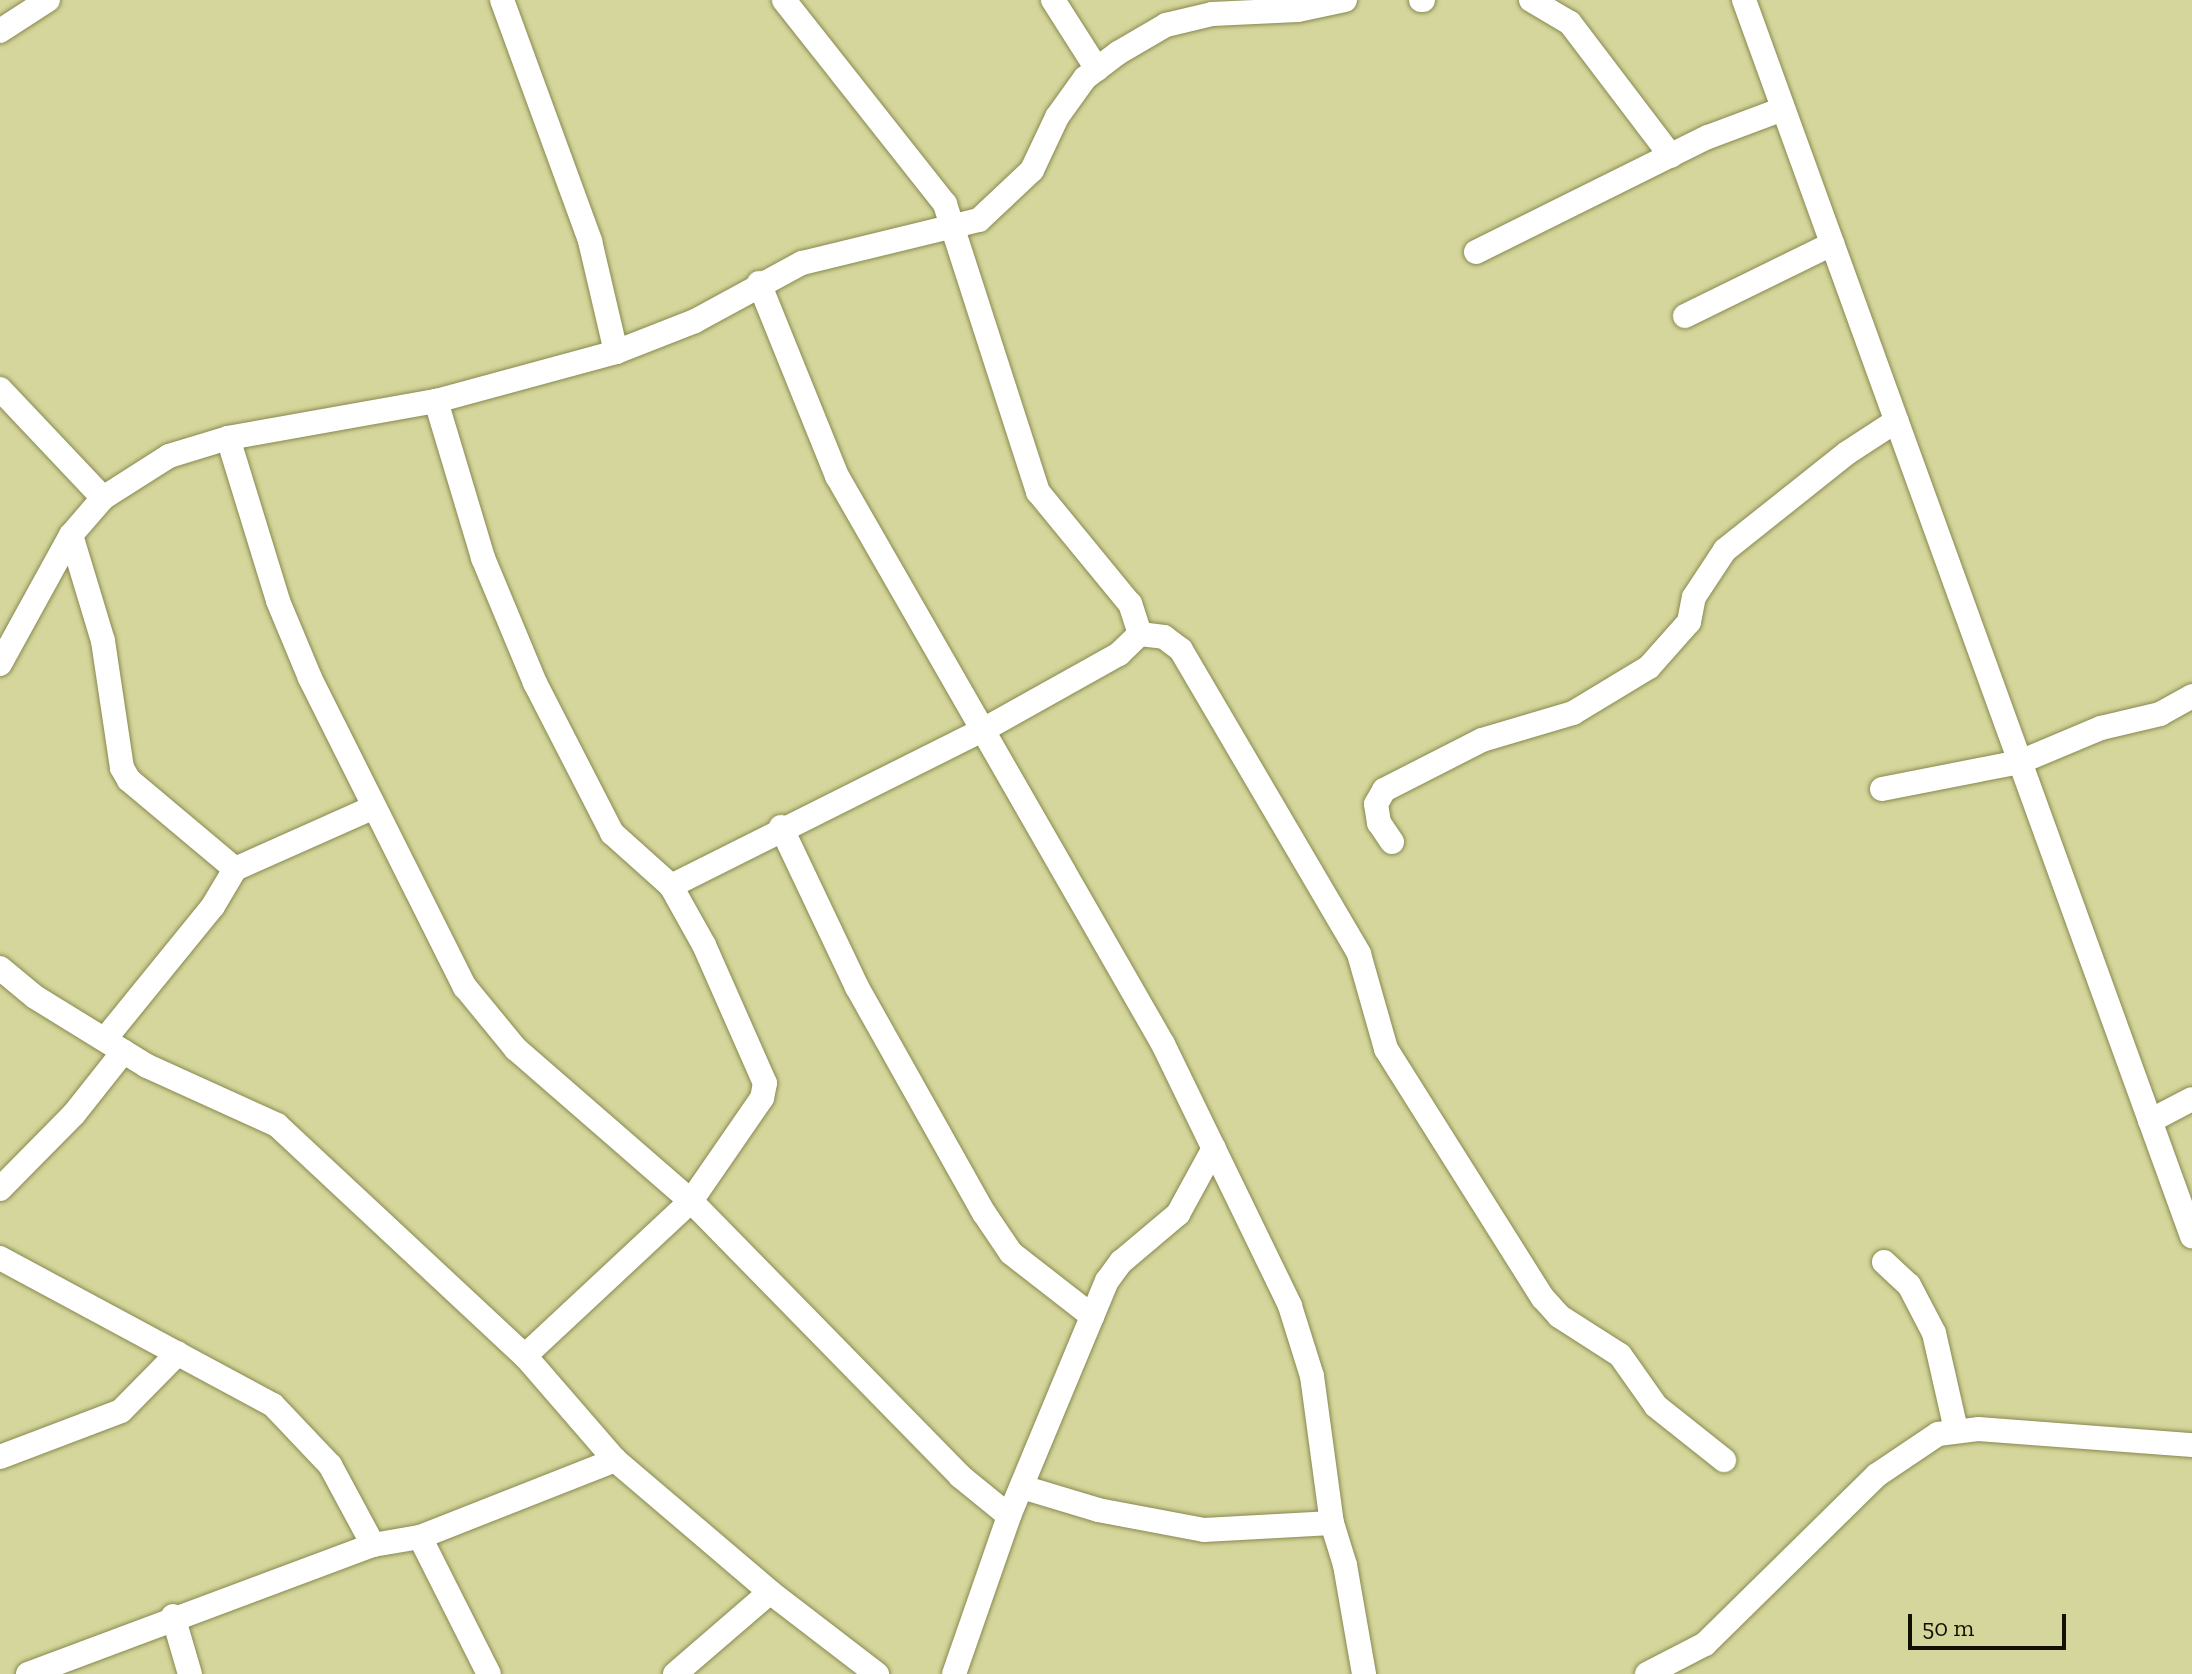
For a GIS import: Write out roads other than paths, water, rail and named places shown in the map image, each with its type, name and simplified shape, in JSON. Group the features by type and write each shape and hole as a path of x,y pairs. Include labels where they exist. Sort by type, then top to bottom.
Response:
{"street":[{"path":"0,31 48,0"},
{"path":"502,0 590,241 616,352"},
{"path":"784,0 923,175 956,228 1038,492 1130,604 1140,634"},
{"path":"1053,0 1097,69"},
{"path":"0,664 71,535 103,498 169,456 228,438 436,401 616,352 695,321 759,283 802,263 885,239 956,228 979,220 1008,198 1032,170 1057,117 1097,69 1166,25 1212,14 1298,10 1345,0"},
{"path":"1531,0 1570,23 1671,156"},
{"path":"1744,0 2192,1236"},
{"path":"1476,252 1671,156 1783,109"},
{"path":"1685,316 1832,244"},
{"path":"759,283 837,476 1163,1044 1300,1337 1312,1376 1332,1523 1345,1565 1364,1674"},
{"path":"0,389 103,498"},
{"path":"436,401 483,558 555,725 612,833 671,886 704,945 765,1083 762,1098 691,1201 525,1356"},
{"path":"1392,842 1379,823 1376,804 1384,790 1482,740 1573,713 1649,667 1689,622 1694,597 1725,550 1847,453 1896,421"},
{"path":"228,438 278,601 374,807 465,987 516,1049 691,1201 960,1476 1009,1516"},
{"path":"71,535 103,641 122,768 129,780 235,869"},
{"path":"671,886 781,827 983,730 1119,654 1140,634"},
{"path":"1140,634 1164,637 1181,650 1359,954 1386,1049 1543,1298 1559,1316 1620,1355 1656,1406 1724,1460"},
{"path":"1882,789 2020,762 2101,728 2160,714 2192,696"},
{"path":"0,1189 74,1114 114,1045 213,906 235,869 374,807"},
{"path":"781,827 857,987 984,1213 1011,1253 1092,1316"},
{"path":"0,968 35,997 114,1045 277,1125 525,1356 615,1460 770,1592 877,1674"},
{"path":"2150,1121 2192,1099"},
{"path":"954,1674 1009,1516 1092,1316 1121,1262 1178,1214 1214,1148"},
{"path":"0,1258 273,1405 330,1465 373,1545"},
{"path":"1884,1262 1909,1285 1928,1319 1956,1430"},
{"path":"0,1457 121,1411 178,1353"},
{"path":"1647,1674 1705,1644 1877,1475 1922,1441 1956,1430 2192,1445"},
{"path":"28,1674 173,1616 373,1545 420,1537 615,1460"},
{"path":"1022,1487 1098,1510 1204,1530 1332,1523"},
{"path":"420,1537 489,1674"},
{"path":"675,1674 770,1592"},
{"path":"173,1616 190,1674"}]}
